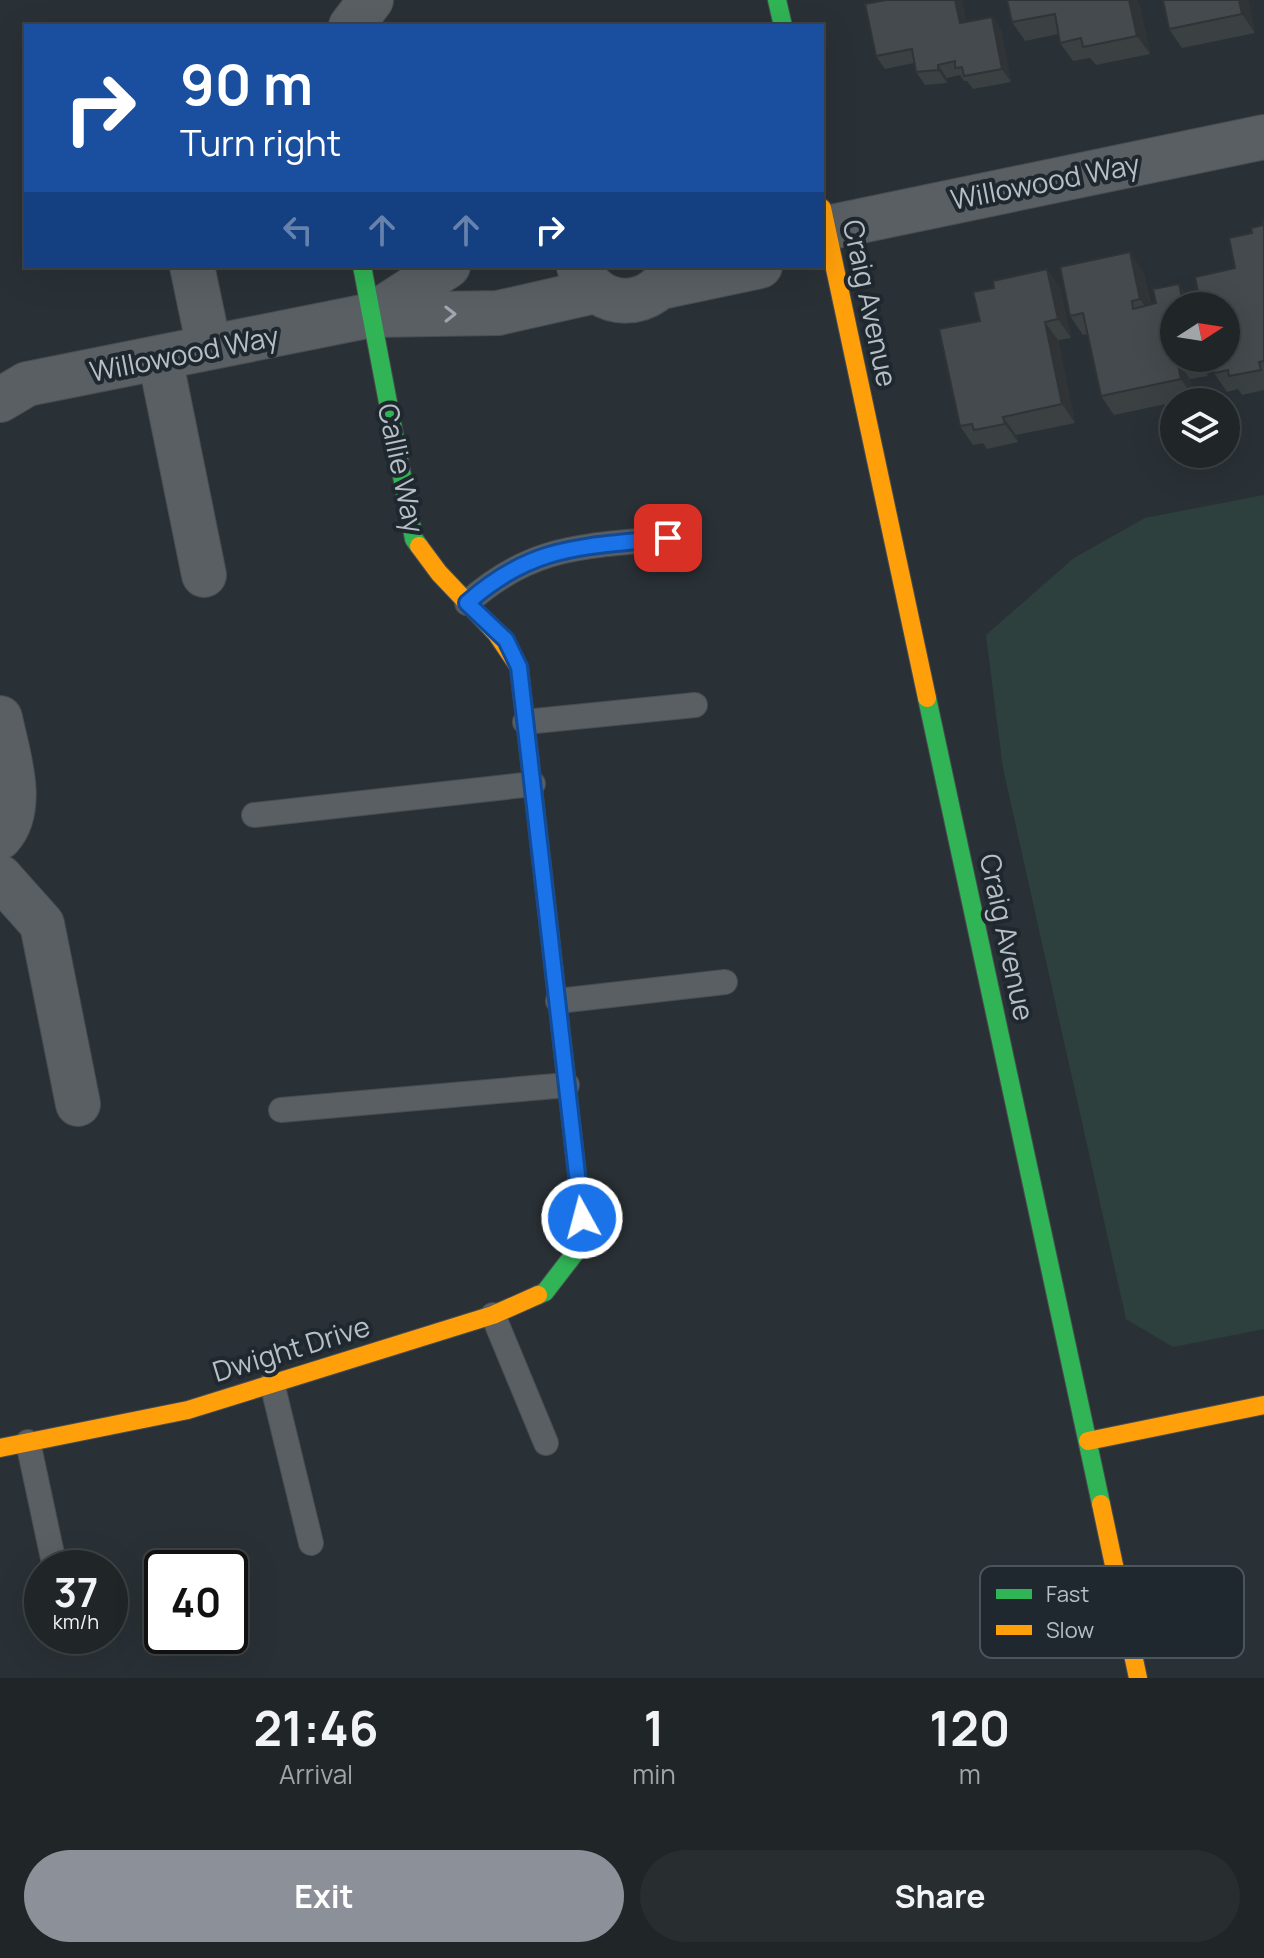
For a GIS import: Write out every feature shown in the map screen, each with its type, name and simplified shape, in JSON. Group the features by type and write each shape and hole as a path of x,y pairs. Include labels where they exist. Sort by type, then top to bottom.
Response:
{"street":[{"path":"353,24 371,0"},
{"path":"777,0 783,24"},
{"name":"Willowood Way","path":"824,221 1264,137"},
{"name":"Craig Avenue","path":"824,226 1114,1566"},
{"path":"192,268 209,347"},
{"name":"Callie Way","path":"362,268 414,539 429,566 506,640 519,667 582,1218 575,1253"},
{"name":"Willowood Way","path":"372,315 445,268"},
{"name":"Willowood Way","path":"0,400 27,384 372,315 498,313 587,278 622,302 650,296 667,277 743,268"},
{"path":"160,358 204,575"},
{"path":"0,718 15,794 5,832 0,837"},
{"path":"0,877 42,924 78,1104"},
{"name":"Dwight Drive","path":"0,1448 188,1410 493,1315 545,1292 575,1253"},
{"path":"1088,1441 1264,1405"},
{"name":"Craig Avenue","path":"1134,1658 1138,1678"}],"lane":[{"path":"467,603 496,578 533,558 578,548 668,538"},
{"path":"525,722 695,705"},
{"path":"254,815 533,784"},
{"path":"558,1001 725,982"},
{"path":"281,1110 567,1085"},
{"path":"493,1315 546,1443"},
{"path":"272,1383 311,1543"},
{"path":"28,1442 51,1550"}],"green space":[{"path":"1264,495 1264,1329 1173,1347 1126,1319 1003,768 986,635 1074,558 1145,518"}],"building":[{"path":"886,0 955,0 960,23 992,17 1002,69 964,76 962,67 955,68 955,61 938,65 938,70 916,72 912,49 876,56 865,4"},
{"path":"1007,0 1129,0 1137,36 1083,47 1081,38 1060,43 1055,14 1012,22"},
{"path":"1163,0 1239,0 1242,14 1169,29"},
{"path":"1264,221 1264,361 1259,362 1261,370 1229,376 1228,372 1240,372 1240,292 1198,292 1195,277 1235,268 1229,238 1252,233 1251,228 1263,225"},
{"path":"1130,252 1140,299 1132,301 1133,309 1156,303 1153,289 1179,284 1181,292 1160,292 1160,372 1179,372 1181,379 1101,396 1083,313 1070,316 1060,267"},
{"path":"1047,269 1058,319 1045,322 1062,404 1003,417 1005,424 974,430 972,424 960,426 939,329 980,321 973,292 994,288 993,281"}],"traffic: fast":[{"path":"777,0 783,24"},
{"path":"362,268 414,539 419,546"},
{"path":"927,698 1101,1504"},
{"path":"538,1295 545,1292 575,1253 582,1218 545,892"}],"traffic: slow":[{"path":"824,217 927,698"},
{"path":"419,546 439,573 496,633 519,667 545,892"},
{"path":"0,1448 188,1410 493,1315 538,1295"},
{"path":"1088,1441 1264,1405"},
{"path":"1101,1504 1114,1566"},
{"path":"1134,1658 1138,1678"}],"route":[{"path":"582,1218 519,667 506,640 467,603 496,578 533,558 578,548 668,538"}]}
